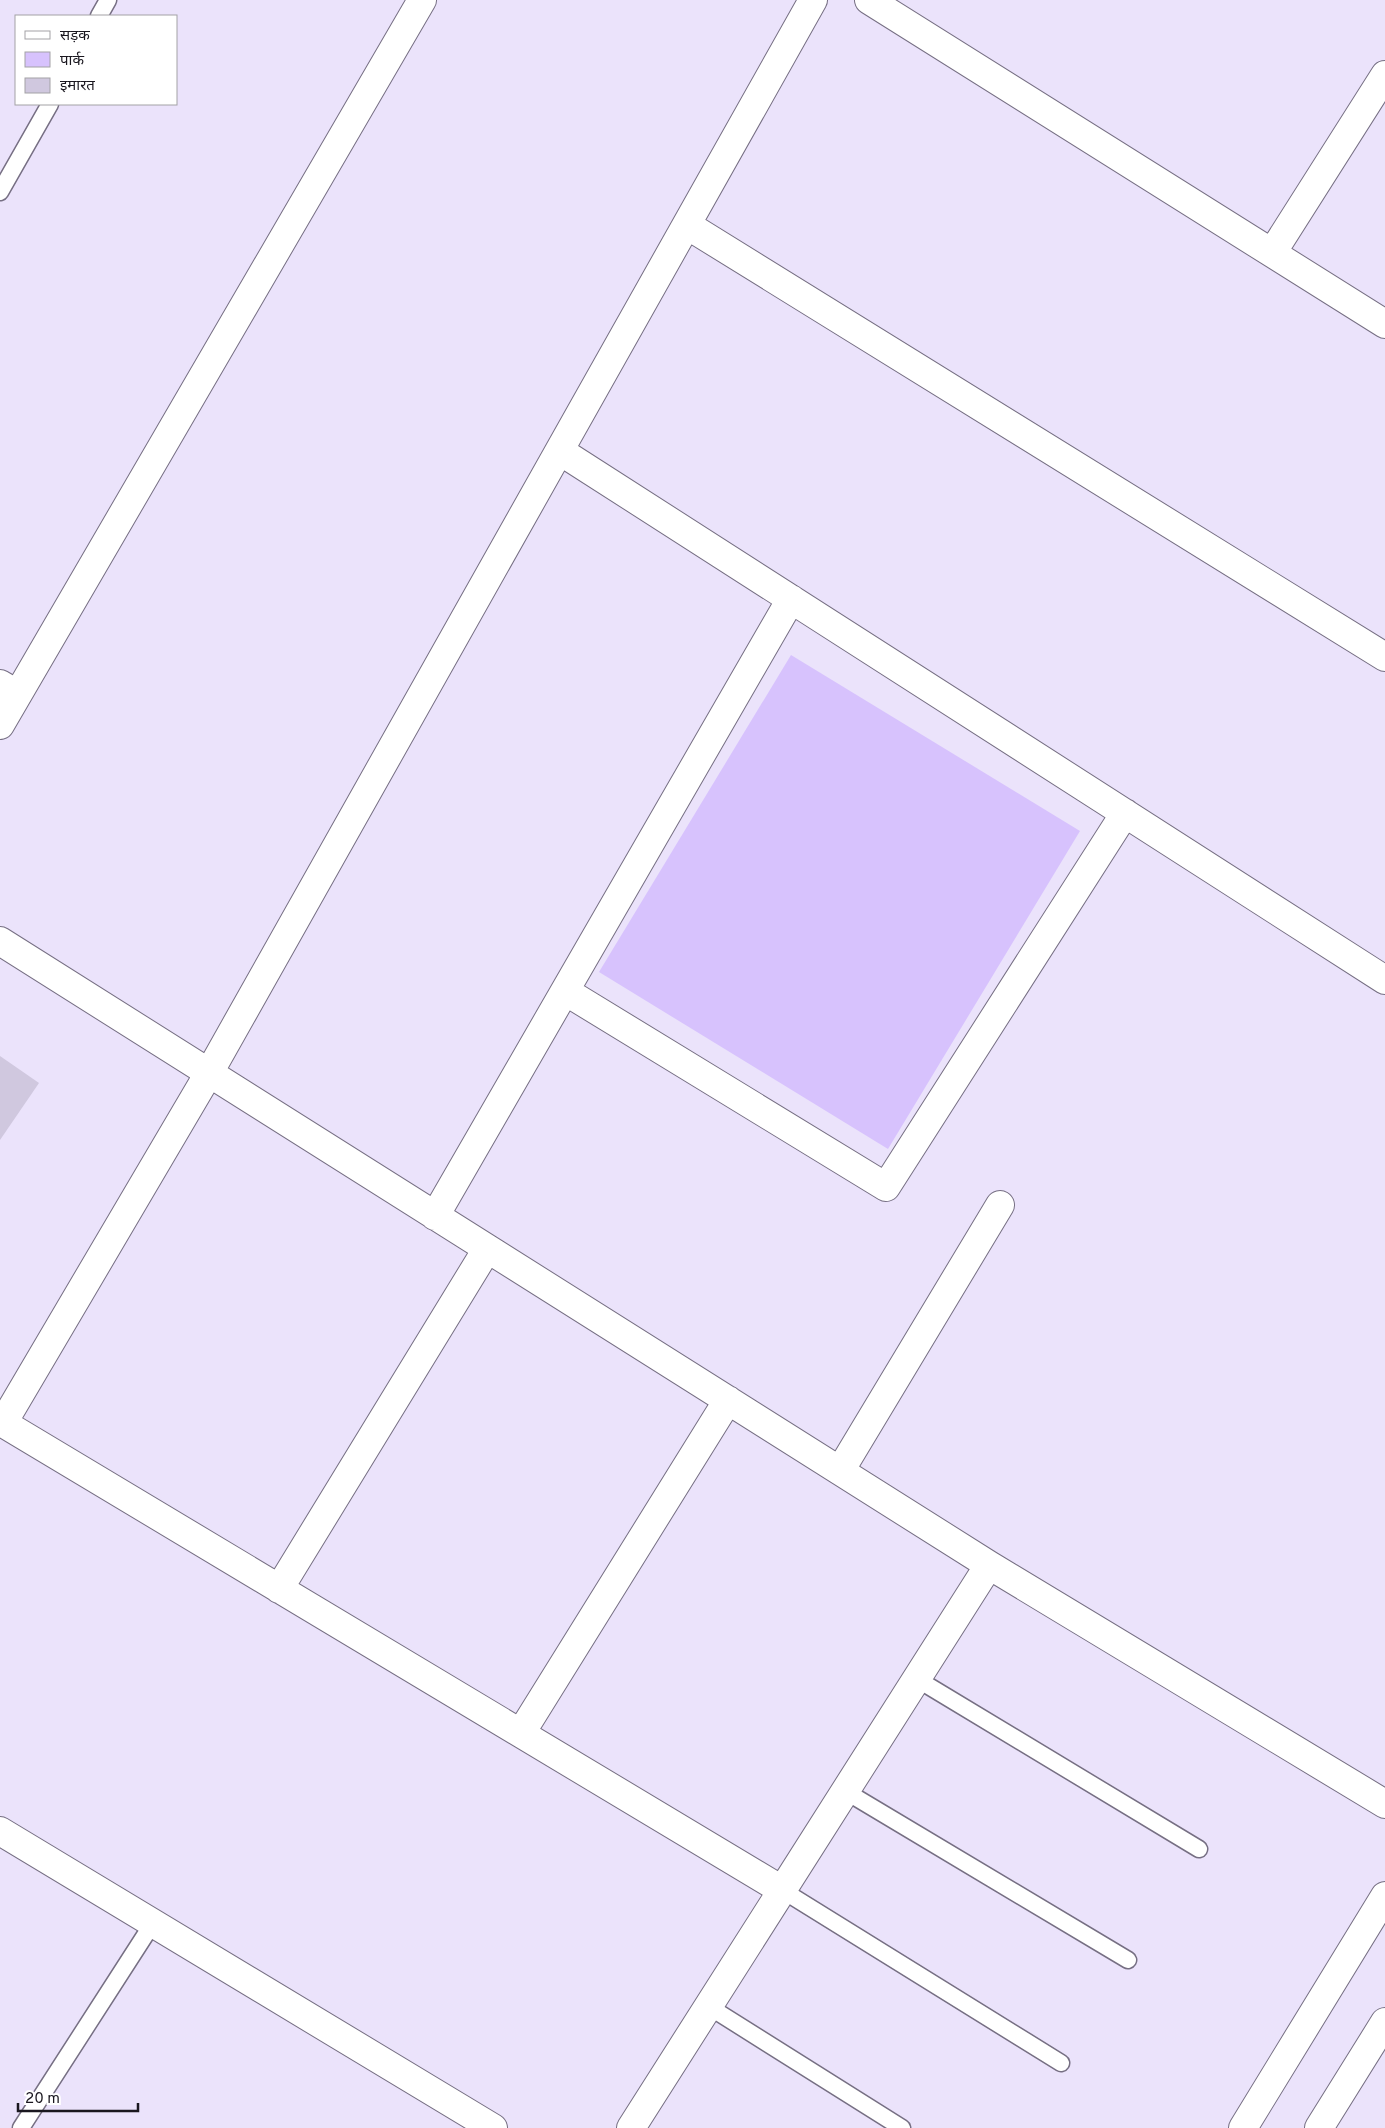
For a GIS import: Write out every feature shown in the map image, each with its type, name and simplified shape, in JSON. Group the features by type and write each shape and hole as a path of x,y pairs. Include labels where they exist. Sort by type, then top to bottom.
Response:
{"street":[{"path":"782,1890 3,1423 210,1073 813,0"},
{"path":"869,0 1385,324"},
{"path":"0,725 9,689 413,4"},
{"path":"1272,253 1385,75"},
{"path":"687,224 1385,657"},
{"path":"560,451 1385,980"},
{"path":"435,1216 791,600"},
{"path":"564,991 886,1186 1125,813"},
{"path":"0,941 989,1566 1385,1804"},
{"path":"840,1472 1000,1205"},
{"path":"280,1589 487,1248"},
{"path":"521,1733 728,1400"},
{"path":"631,2128 989,1566"},
{"path":"0,1831 493,2128"},
{"path":"1243,2128 1385,1896"},
{"path":"1319,2128 1385,2022"}],"lane":[{"path":"100,15 108,0"},
{"path":"0,192 49,105"},
{"path":"916,1679 1200,1849"},
{"path":"845,1791 1128,1960"},
{"path":"782,1890 1062,2063"},
{"path":"21,2128 153,1923"},
{"path":"708,2006 902,2128"}],"green space":[{"path":"791,655 1080,831 888,1149 599,972"}],"building":[{"path":"0,1056 39,1083 0,1140"}]}
